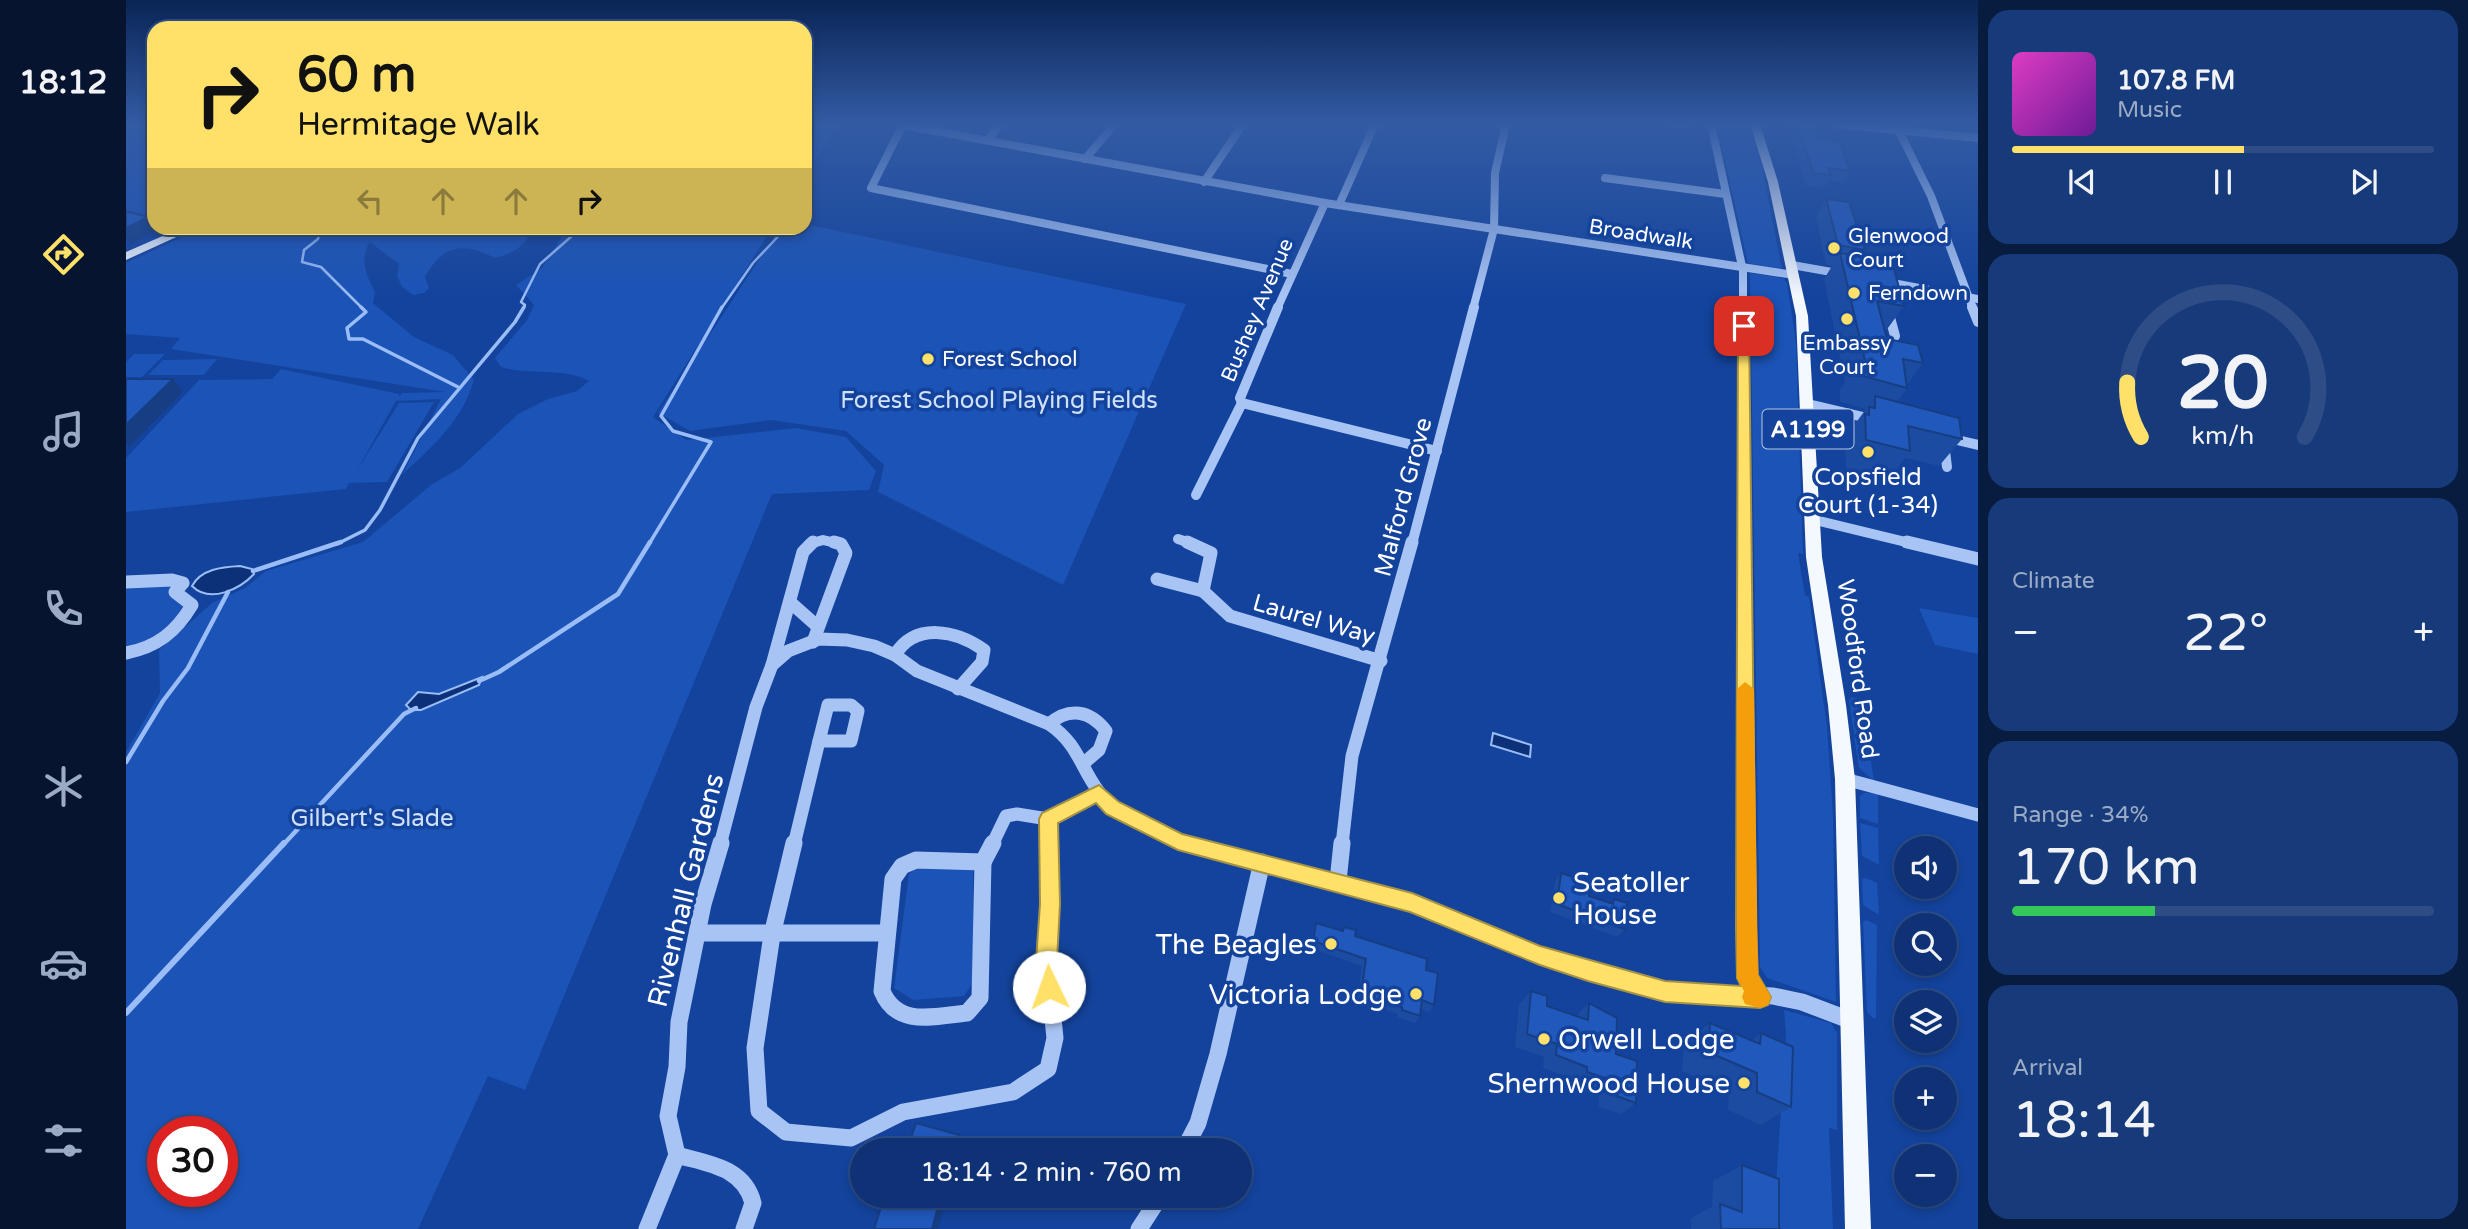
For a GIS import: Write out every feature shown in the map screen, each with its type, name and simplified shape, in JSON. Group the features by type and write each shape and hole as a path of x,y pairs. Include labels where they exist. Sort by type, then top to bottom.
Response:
{"main road":[{"name":"Woodford Road","path":"1772,181 1802,316 1811,519 1845,779 1858,1229"},
{"path":"126,257 175,235"}],"street":[{"path":"874,181 871,188 1292,274"},
{"name":"Broadwalk","path":"1201,181 1742,267 1854,276"},
{"path":"1339,205 1350,181"},
{"name":"Malford Grove","path":"1338,881 1352,756 1381,661 1494,229 1495,181"},
{"path":"1630,181 1726,194"},
{"path":"1723,181 1742,267 1746,928 1748,978 1760,997"},
{"path":"1924,181 1973,298 1978,322"},
{"name":"Bushey Avenue","path":"1325,203 1240,398 1242,403 1437,451"},
{"path":"1867,278 1973,298"},
{"path":"1880,281 1883,292"},
{"path":"1886,303 1895,337"},
{"path":"1196,495 1242,403"},
{"path":"1808,404 1890,424"},
{"path":"1930,433 1978,445"},
{"path":"1944,437 1947,467"},
{"path":"1811,519 1978,559"},
{"path":"772,665 804,547 827,539 841,544 846,552 813,642 847,640 895,655 917,671 1049,724 1068,737 1099,793 1113,808 1178,841 1338,881 1412,903 1540,956 1620,980 1665,992 1773,996 1802,1002 1852,1021"},
{"path":"1178,540 1204,547 1211,553 1203,592"},
{"name":"Laurel Way","path":"1157,579 1203,592 1230,616 1381,661"},
{"path":"126,582 172,580 183,583 175,592 192,605 186,616 158,645 126,653"},
{"path":"790,602 817,626"},
{"path":"895,655 905,639 916,634 974,642 984,650 982,662 958,688"},
{"name":"Rivenhall Gardens","path":"677,1155 668,1116 677,1067 679,1022 704,904 736,793 756,707 772,665 788,651 813,642"},
{"path":"1049,724 1057,716 1073,711 1088,713 1100,721 1106,731 1099,750 1084,763"},
{"path":"818,741 772,935 754,1048 759,1111 786,1132 851,1138 902,1112 1013,1092 1048,1069 1055,1038 1046,961 1050,904 1048,819"},
{"path":"1845,779 1978,816"},
{"path":"983,862 916,860 904,864 893,879 882,991 885,1004 893,1013 907,1017 967,1013 980,998 983,862 1006,816 1017,814 1048,819 1099,793"},
{"path":"1190,1138 1198,1123 1218,1054 1262,862"},
{"path":"699,933 887,933"},
{"path":"647,1229 677,1155 736,1173 748,1186 753,1205 744,1229"},
{"path":"1139,1229 1153,1208"}],"green space":[{"path":"126,181 147,181 147,226 126,221"},
{"path":"1730,181 1765,181 1782,269 1748,263"},
{"name":"Forest School Playing Fields","path":"812,225 1186,304 1063,585 878,492 884,465 846,431 771,420 690,431 658,413 775,235 812,235"},
{"path":"187,235 530,235 518,248 495,258 464,248 447,252 425,277 429,288 424,293 413,295 402,287 397,276 399,264 370,242 364,260 375,292 373,303 414,337 453,355 474,380 454,420 402,475 441,399 396,401 356,472 399,403 434,402 387,482 349,483 346,489 126,512 126,458 199,380 272,379 281,369 399,394 399,397 402,393 445,392 171,349 180,338 126,334 126,263"},
{"name":"Gilbert's Slade","path":"565,235 768,235 653,417 686,440 796,428 846,437 876,471 869,490 772,494 525,1090 488,1076 418,1229 126,1229 126,752 160,693 159,650 212,603 245,588 266,571 363,542 431,485 460,468 518,414 548,399 577,391 589,381 569,374 501,367 495,358 527,320 534,305 516,285 542,268"},
{"path":"1750,273 1783,278 1787,283 1796,342 1803,554 1798,553 1805,595 1809,597 1827,727 1833,814 1836,1002 1767,978 1760,967"},
{"path":"134,354 165,354 142,377 126,377 126,362"},
{"path":"217,359 204,375 148,375 163,360"},
{"path":"172,580 175,592 192,605 166,638 126,653 126,582"},
{"path":"1919,608 1978,618 1978,654 1935,645"},
{"path":"1852,697 1860,699 1867,737 1854,734 1849,700"},
{"path":"1854,737 1868,742 1874,781 1859,768"},
{"path":"1864,793 1878,793 1878,824 1860,818 1860,796"},
{"path":"1860,823 1878,828 1879,865 1862,856"},
{"path":"959,865 973,871 974,981 964,996 913,1000 894,988 909,874 919,866"},
{"path":"1862,879 1877,883 1879,915 1863,905"},
{"path":"1866,920 1877,925 1876,1018 1867,1012 1863,922"},
{"path":"1784,1010 1831,1023 1837,1033 1837,1130 1829,1128 1833,1229 1773,1229 1786,1034"}],"shaded area":[{"path":"240,566 252,569 254,574 233,589 207,594 192,586 206,572"},
{"path":"482,677 479,685 421,710 411,710 406,705 418,692 439,694"},
{"path":"1493,733 1531,745 1530,757 1491,745"}],"building":[{"path":"1826,199 1849,202 1865,250 1838,245"},
{"path":"126,211 147,217 147,218 126,228"},
{"path":"1840,253 1892,262 1904,306 1877,301 1887,339 1918,345 1923,363 1903,359 1907,388 1859,375 1858,363 1866,365"},
{"path":"126,379 173,379 126,425"},
{"path":"1875,396 1959,418 1962,439 1908,426 1910,451 1866,440 1865,414 1869,415 1869,407 1875,408"},
{"path":"1561,873 1591,883 1589,896 1613,904 1614,899 1627,903 1625,929 1557,904"},
{"path":"1316,923 1343,931 1344,927 1356,930 1355,936 1427,959 1426,970 1438,973 1434,1005 1422,1000 1420,1016 1402,1010 1402,1007 1361,994 1366,959 1313,941"},
{"path":"1531,991 1547,996 1547,1006 1588,1020 1589,1003 1617,1018 1616,1054 1637,1061 1636,1103 1614,1095 1614,1081 1587,1072 1587,1067 1556,1055 1557,1044 1527,1034"},
{"path":"1710,1023 1760,1044 1761,1033 1793,1047 1791,1107 1757,1092 1757,1073 1708,1052"},
{"path":"916,1123 959,1135 958,1138 911,1138"},
{"path":"1742,1165 1779,1179 1781,1229 1721,1229 1720,1204 1742,1212"},
{"path":"881,1208 938,1208 932,1229 874,1229"}],"waterway":[{"path":"319,235 304,250 302,262 321,267 366,312 347,328 349,339 363,339 458,387"},
{"path":"524,307 521,302 540,264 573,235"},
{"path":"721,309 753,263 779,235"},
{"path":"341,542 365,530 380,510 418,438 515,322 524,307"},
{"path":"649,544 711,442 673,431 661,416 722,307"},
{"path":"253,571 341,542"},
{"path":"337,544 341,542"},
{"path":"479,681 499,672 618,594 650,542"},
{"path":"126,762 163,701 188,668 228,592"},
{"path":"283,845 404,714 416,708"},
{"path":"126,1013 284,843"}],"slow traffic":[{"path":"1745,689 1748,978 1760,997 1752,997"}],"place":[{"name":"Glenwood Court","path":"1834,248"},
{"name":"Ferndown","path":"1854,293"},
{"name":"Embassy Court","path":"1847,319"},
{"name":"Forest School","path":"928,359"},
{"name":"Copsfield Court (1-34)","path":"1868,452"},
{"name":"Seatoller House","path":"1559,898"},
{"name":"The Beagles","path":"1331,944"},
{"name":"Victoria Lodge","path":"1416,994"},
{"name":"Orwell Lodge","path":"1544,1039"},
{"name":"Shernwood House","path":"1744,1083"}],"route":[{"path":"1049,987 1046,961 1050,904 1048,819 1099,793 1113,808 1178,841 1338,881 1412,903 1540,956 1588,971 1665,992 1760,997 1748,978 1746,928 1744,326"}]}
